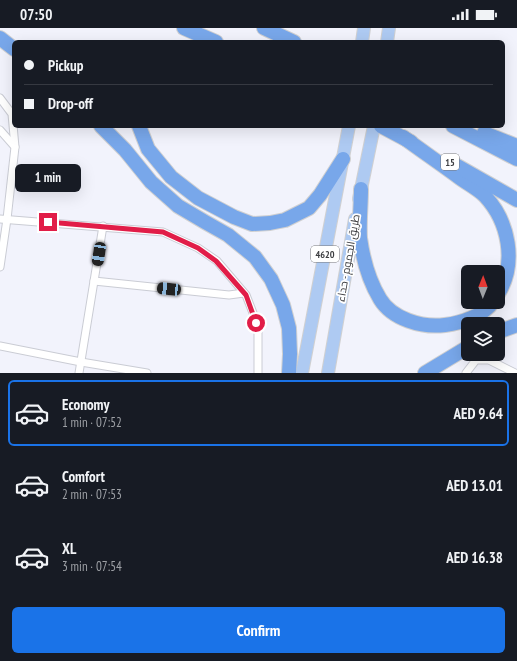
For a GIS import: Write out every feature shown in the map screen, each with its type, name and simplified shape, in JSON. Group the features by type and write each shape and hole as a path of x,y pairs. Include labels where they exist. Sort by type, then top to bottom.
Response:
{"highway":[{"path":"184,28 211,40"},
{"path":"264,28 290,40"},
{"path":"280,28 297,40"},
{"path":"0,38 12,47"},
{"path":"103,128 125,150 151,182 178,206 228,235 256,257 271,279 283,305 289,328 290,354 288,373"},
{"path":"140,128 148,149 171,176 198,198 234,217 252,224 270,223 284,220 309,208 320,195 343,159"},
{"name":"15","path":"385,128 517,200"},
{"path":"457,128 517,159"},
{"path":"473,128 517,146"},
{"path":"403,137 484,195 497,212 507,236 509,258 505,276"},
{"path":"361,189 360,236 364,261 380,300 392,311 407,320 422,325 438,326 456,324 474,317 484,309"},
{"path":"505,329 517,325"},
{"path":"425,373 461,351"}],"main road":[{"path":"362,40 364,28"},
{"path":"387,40 389,28"},
{"name":"طريق الجموم - حداء","path":"328,373 361,189 372,144 374,128"},
{"name":"طريق الجموم - حداء","path":"302,373 348,131"}],"street":[{"path":"0,98 12,114"},
{"path":"0,267 4,219 15,147 13,128"},
{"path":"0,130 15,147"},
{"path":"4,219 163,232 198,248 216,261 244,292 253,313 258,332 258,373"},
{"path":"79,373 103,226"},
{"path":"94,281 229,295 244,292"},
{"path":"0,346 147,373"},
{"path":"466,373 476,360 489,360 515,373"}],"route":[{"path":"48,222 163,232 179,238 198,248 216,261 246,295 256,323"}]}
